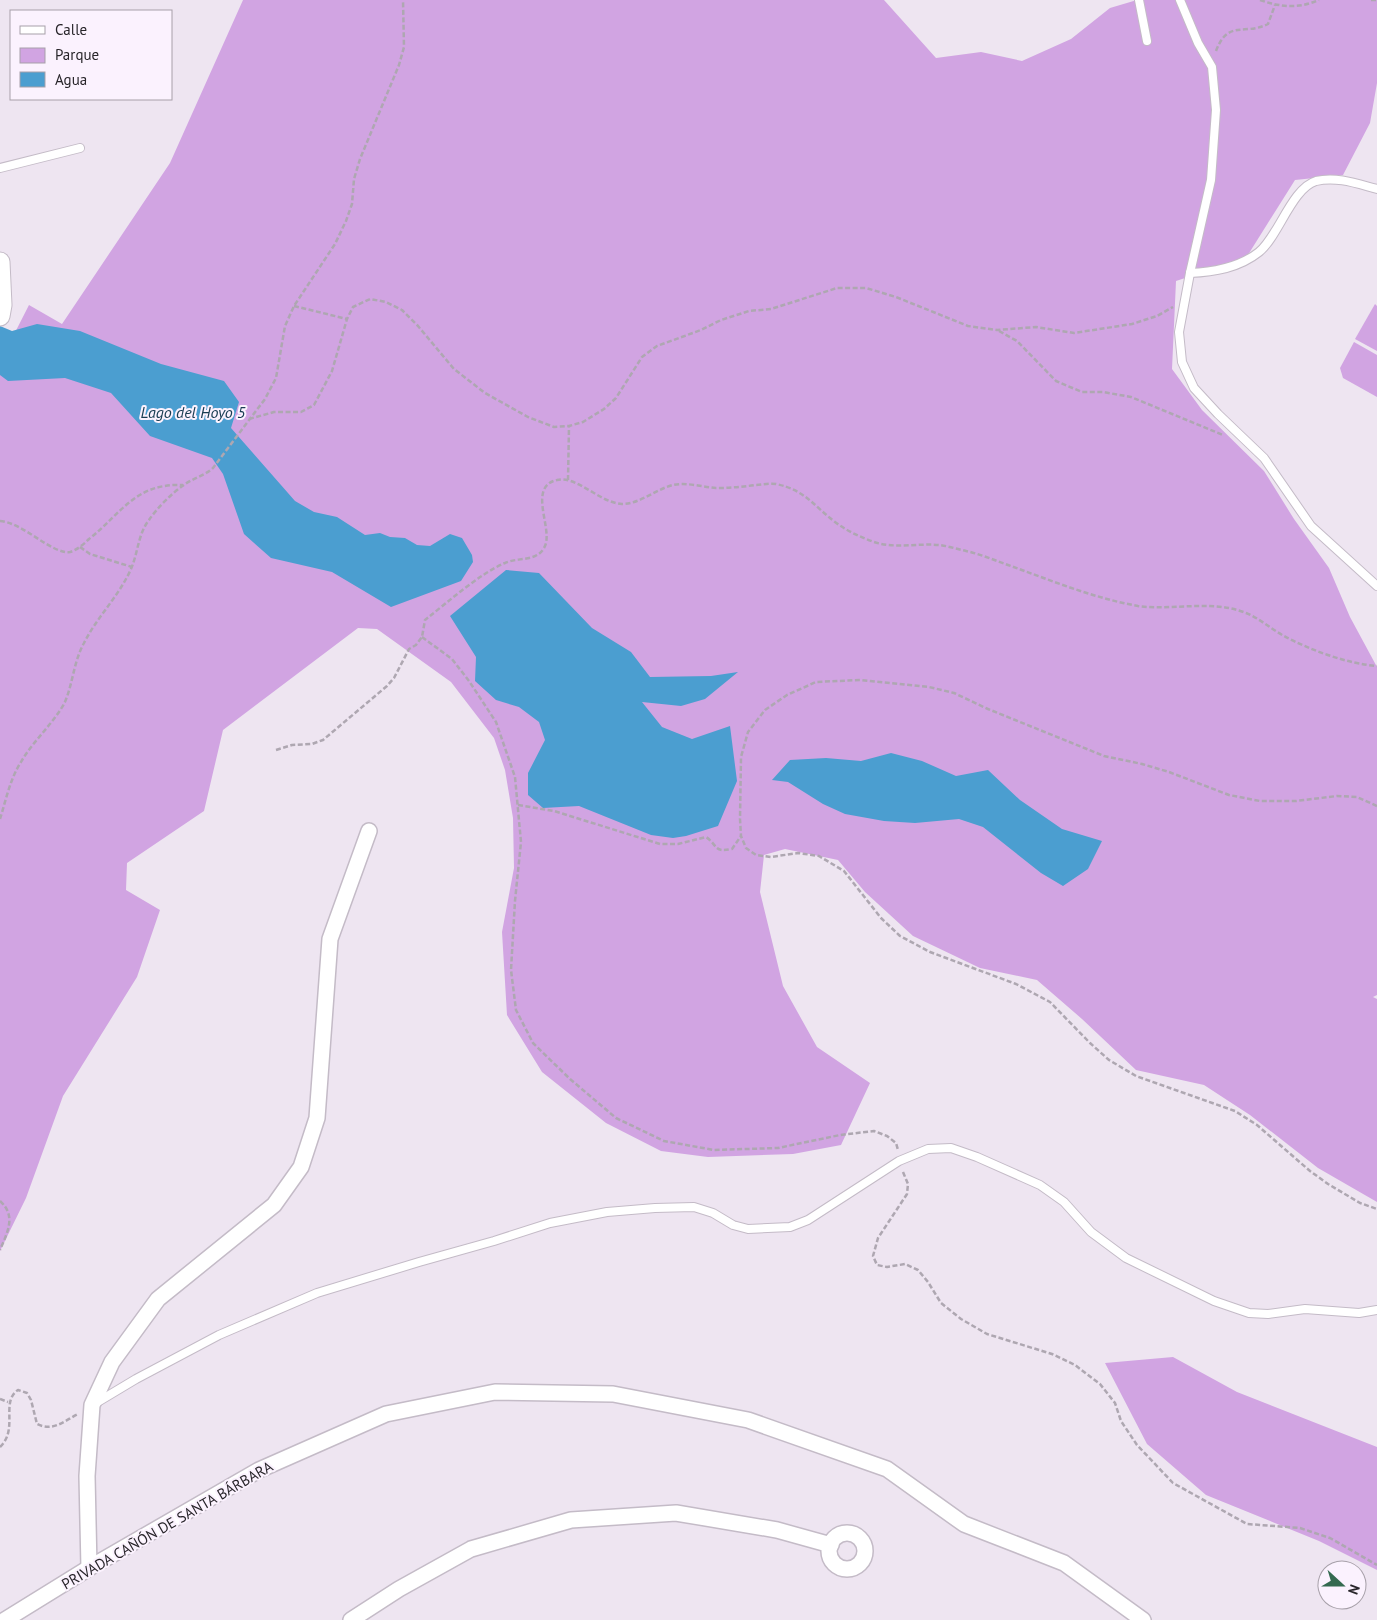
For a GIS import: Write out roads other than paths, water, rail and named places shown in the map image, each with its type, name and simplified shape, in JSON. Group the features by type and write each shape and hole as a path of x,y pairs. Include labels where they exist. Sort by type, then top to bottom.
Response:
{"street":[{"path":"0,262 2,268 1,310"},
{"path":"89,1568 86,1519 92,1405 112,1362 158,1299 274,1205 301,1167 317,1118 330,939 369,831"},
{"name":"PRIVADA CAÑÓN DE SANTA BÁRBARA","path":"5,1620 89,1568 259,1470 386,1414 496,1392 613,1394 748,1420 886,1469 964,1524 1064,1563 1143,1620"},
{"path":"351,1620 399,1589 472,1549 570,1520 676,1513 777,1530 830,1545"}],"lane":[{"path":"1139,0 1147,41"},
{"path":"1180,0 1198,43 1212,67 1216,110 1211,180 1179,332 1182,362 1194,388 1264,458 1311,526 1377,586"},
{"path":"0,168 80,148"},
{"path":"1190,273 1220,271 1259,252 1272,236 1299,194 1315,181 1341,180 1377,189"},
{"path":"92,1405 136,1379 219,1335 316,1294 419,1262 550,1223 607,1212 694,1207 713,1213 733,1225 748,1229 790,1227 808,1220 900,1161 928,1149 951,1148 977,1157 1040,1185 1064,1202 1091,1232 1126,1258 1214,1301 1250,1313 1268,1314 1305,1309 1359,1313 1377,1310"}],"water":[{"name":"Lago del Hoyo 5","path":"37,324 80,331 161,364 224,381 239,402 231,428 295,501 314,512 337,517 365,535 380,533 390,537 405,538 417,545 430,546 450,534 462,538 472,555 473,562 461,581 391,607 332,572 271,558 244,534 223,474 212,458 150,436 111,393 65,378 8,381 0,375 0,326 12,331"},
{"path":"506,570 539,573 592,628 631,652 650,677 711,676 738,672 705,699 681,706 642,702 662,727 692,739 730,726 737,781 718,826 673,838 651,835 579,806 543,808 528,795 528,773 545,740 539,722 519,707 496,700 475,681 476,657 450,616"},
{"path":"891,753 922,761 956,776 988,770 1020,800 1062,829 1102,841 1088,869 1063,886 1041,873 983,827 959,819 915,823 884,821 845,814 823,804 788,782 772,780 790,760 826,758 861,761"}]}
